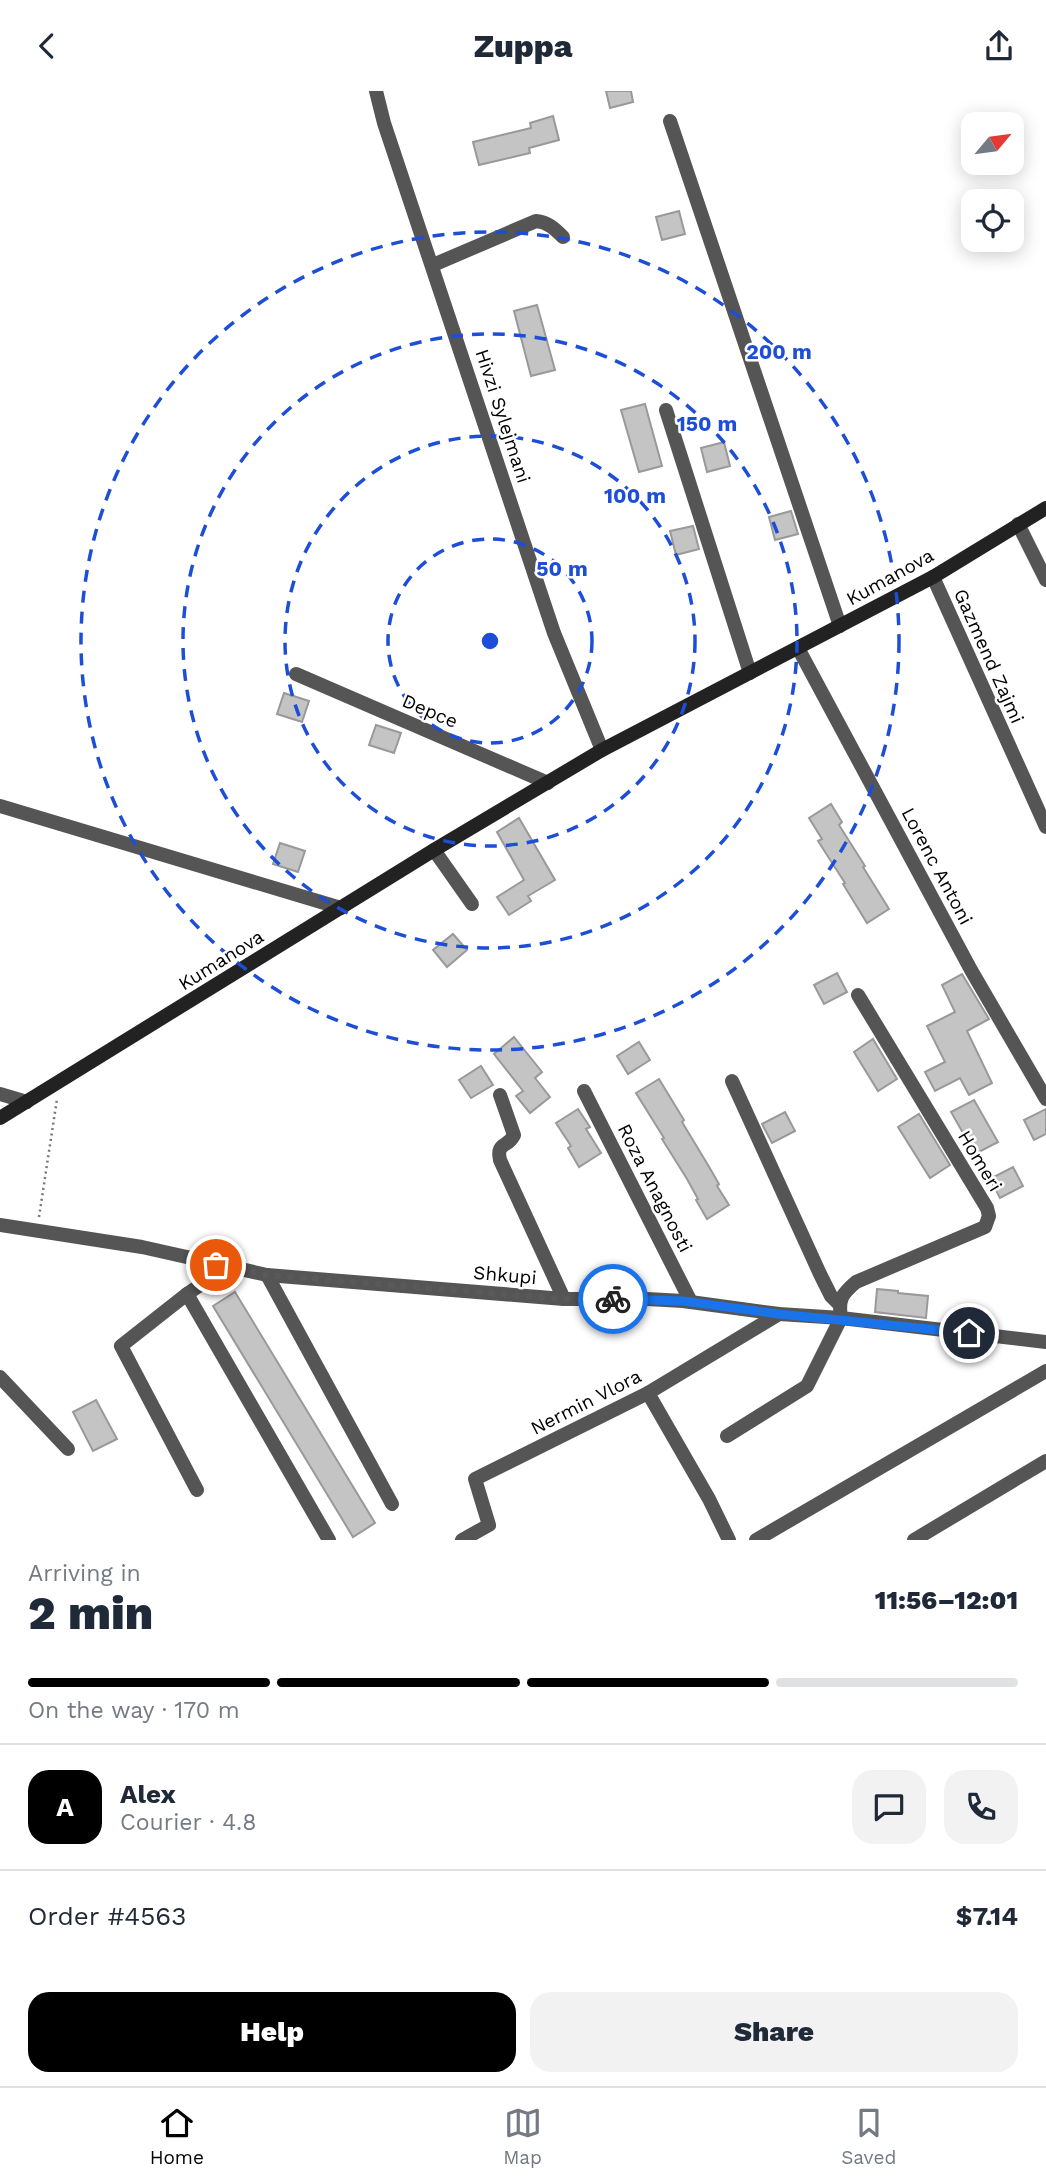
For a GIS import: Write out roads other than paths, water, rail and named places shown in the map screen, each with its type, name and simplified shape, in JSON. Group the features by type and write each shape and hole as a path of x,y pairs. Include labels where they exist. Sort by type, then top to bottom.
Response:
{"main road":[{"name":"Kumanova","path":"0,1118 602,750 933,577 1046,508"}],"street":[{"name":"Hivzi Sylejmani","path":"376,91 384,123 554,633 602,750"},
{"path":"670,121 840,626"},
{"path":"433,265 536,221 552,227 564,237"},
{"path":"666,410 750,673"},
{"path":"1018,524 1046,580"},
{"name":"Gazmend Zajmi","path":"933,577 1046,827"},
{"name":"Lorenc Antoni","path":"798,648 971,970 1046,1099"},
{"name":"Depce","path":"296,674 548,783"},
{"path":"0,806 341,908"},
{"path":"434,851 472,904"},
{"name":"Homeri","path":"840,1311 845,1292 856,1282 985,1227 989,1216 858,995"},
{"path":"727,1436 807,1386 840,1311 820,1274 732,1081"},
{"name":"Roza Anagnosti","path":"584,1091 691,1303"},
{"path":"0,1094 27,1102"},
{"path":"499,1095 514,1135 512,1140 501,1146 498,1152 500,1160 564,1299"},
{"name":"Shkupi","path":"0,1225 142,1247 267,1275 564,1299 647,1299 779,1314 840,1311 1046,1342"},
{"path":"197,1490 121,1346 187,1294 227,1267"},
{"path":"267,1275 392,1504"},
{"path":"187,1294 328,1540"},
{"name":"Nermin Vlora","path":"462,1540 489,1525 475,1479 648,1393 779,1314"},
{"path":"756,1540 1046,1371"},
{"path":"0,1377 68,1449"},
{"path":"648,1393 709,1499 729,1540"},
{"path":"914,1540 1046,1461"}]}
